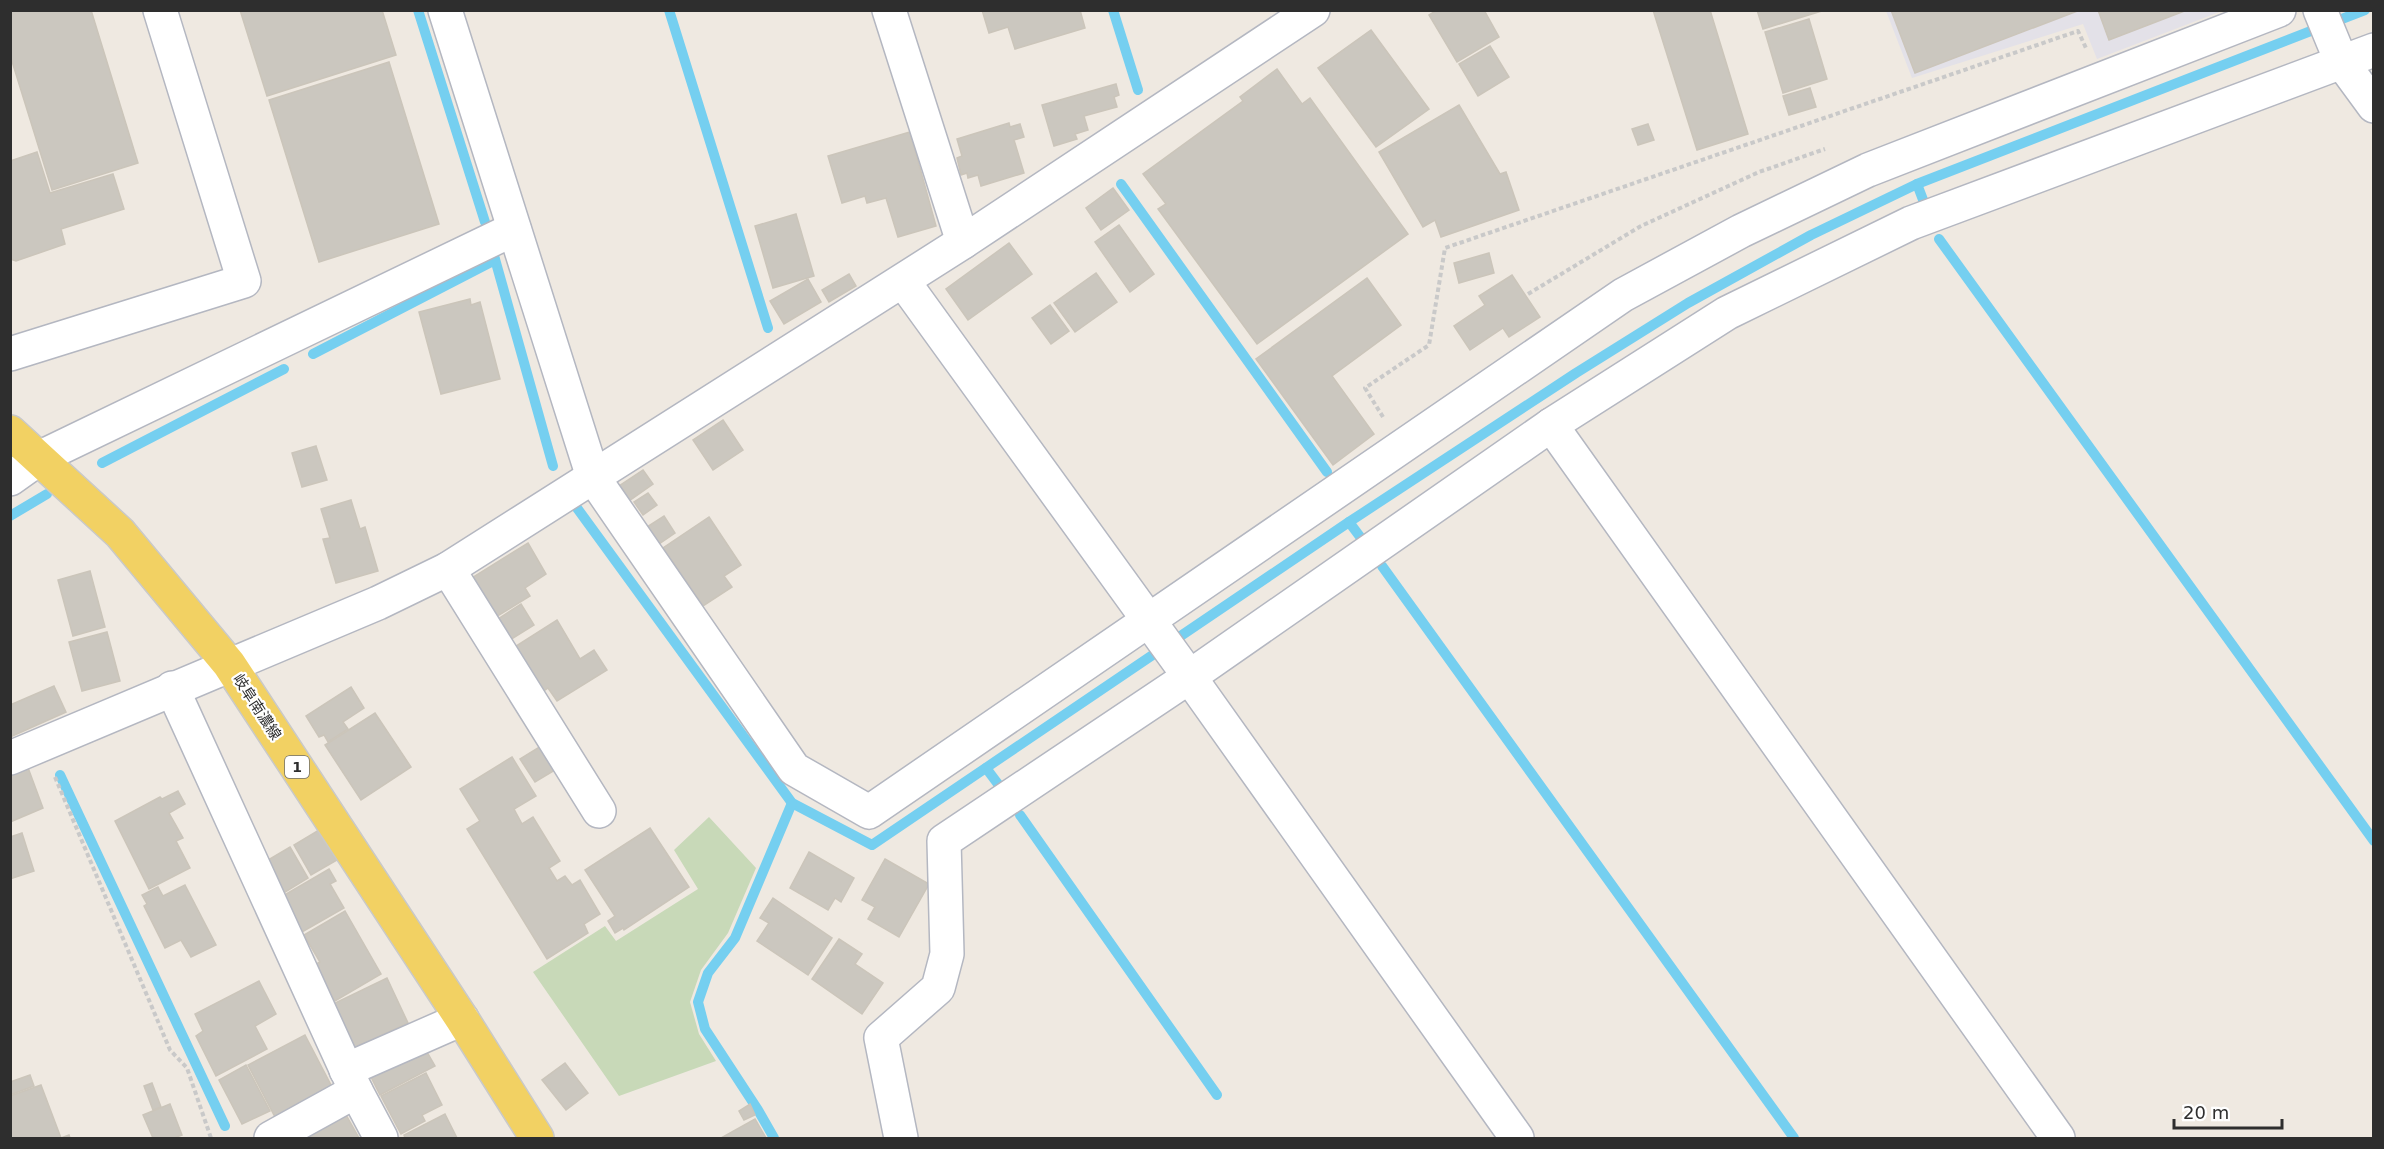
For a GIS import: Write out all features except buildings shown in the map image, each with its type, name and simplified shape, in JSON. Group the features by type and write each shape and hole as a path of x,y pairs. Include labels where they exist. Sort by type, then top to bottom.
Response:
{"main road":[{"name":"岐阜南濃線","path":"10,432 40,457 120,533 229,664 462,1019 537,1138"}],"street":[{"path":"10,354 244,281 160,10"},
{"path":"445,10 592,477 795,769 869,812 1152,626 1403,447 1623,295 1741,231 1868,170 2279,10"},
{"path":"889,10 963,242"},
{"path":"10,758 378,603 448,569 903,281 1313,10"},
{"path":"2320,10 2338,55 2373,106"},
{"path":"902,1138 881,1038 938,988 947,954 944,841 1185,671 1551,425 1727,313 1911,224 2338,55 2373,50"},
{"path":"10,479 40,457 514,229"},
{"path":"903,281 1185,671 1517,1138"},
{"path":"1551,425 2058,1138"},
{"path":"448,569 599,811"},
{"path":"172,688 351,1080 381,1138"},
{"path":"271,1138 351,1080 462,1019"}],"path":[{"path":"1403,447 1365,388 1429,345 1445,248 2078,31 2099,79"},
{"path":"40,744 170,1050 187,1068 211,1138"}],"shaded area":[{"path":"1886,11 2222,11 2097,59 2083,24 1912,78"}],"green space":[{"path":"709,817 756,868 728,933 701,970 690,1002 699,1034 716,1061 619,1096 533,972 605,926 616,941 698,889 674,850"}],"waterway":[{"path":"418,10 485,222"},
{"path":"669,10 768,328"},
{"path":"1113,10 1138,90"},
{"path":"577,508 792,803 872,845 1349,522 1576,373 1688,303 1811,235 1917,184 2365,10"},
{"path":"1121,184 1327,472"},
{"path":"1917,184 1925,205"},
{"path":"1939,239 2374,841"},
{"path":"493,252 553,466"},
{"path":"313,354 495,260"},
{"path":"102,463 284,369"},
{"path":"10,516 47,494"},
{"path":"1349,522 1361,538"},
{"path":"1382,566 1794,1138"},
{"path":"986,768 1001,788"},
{"path":"60,775 225,1126"},
{"path":"774,1138 705,1029 698,1002 708,973 735,938 792,803"},
{"path":"1020,815 1217,1095"}]}
